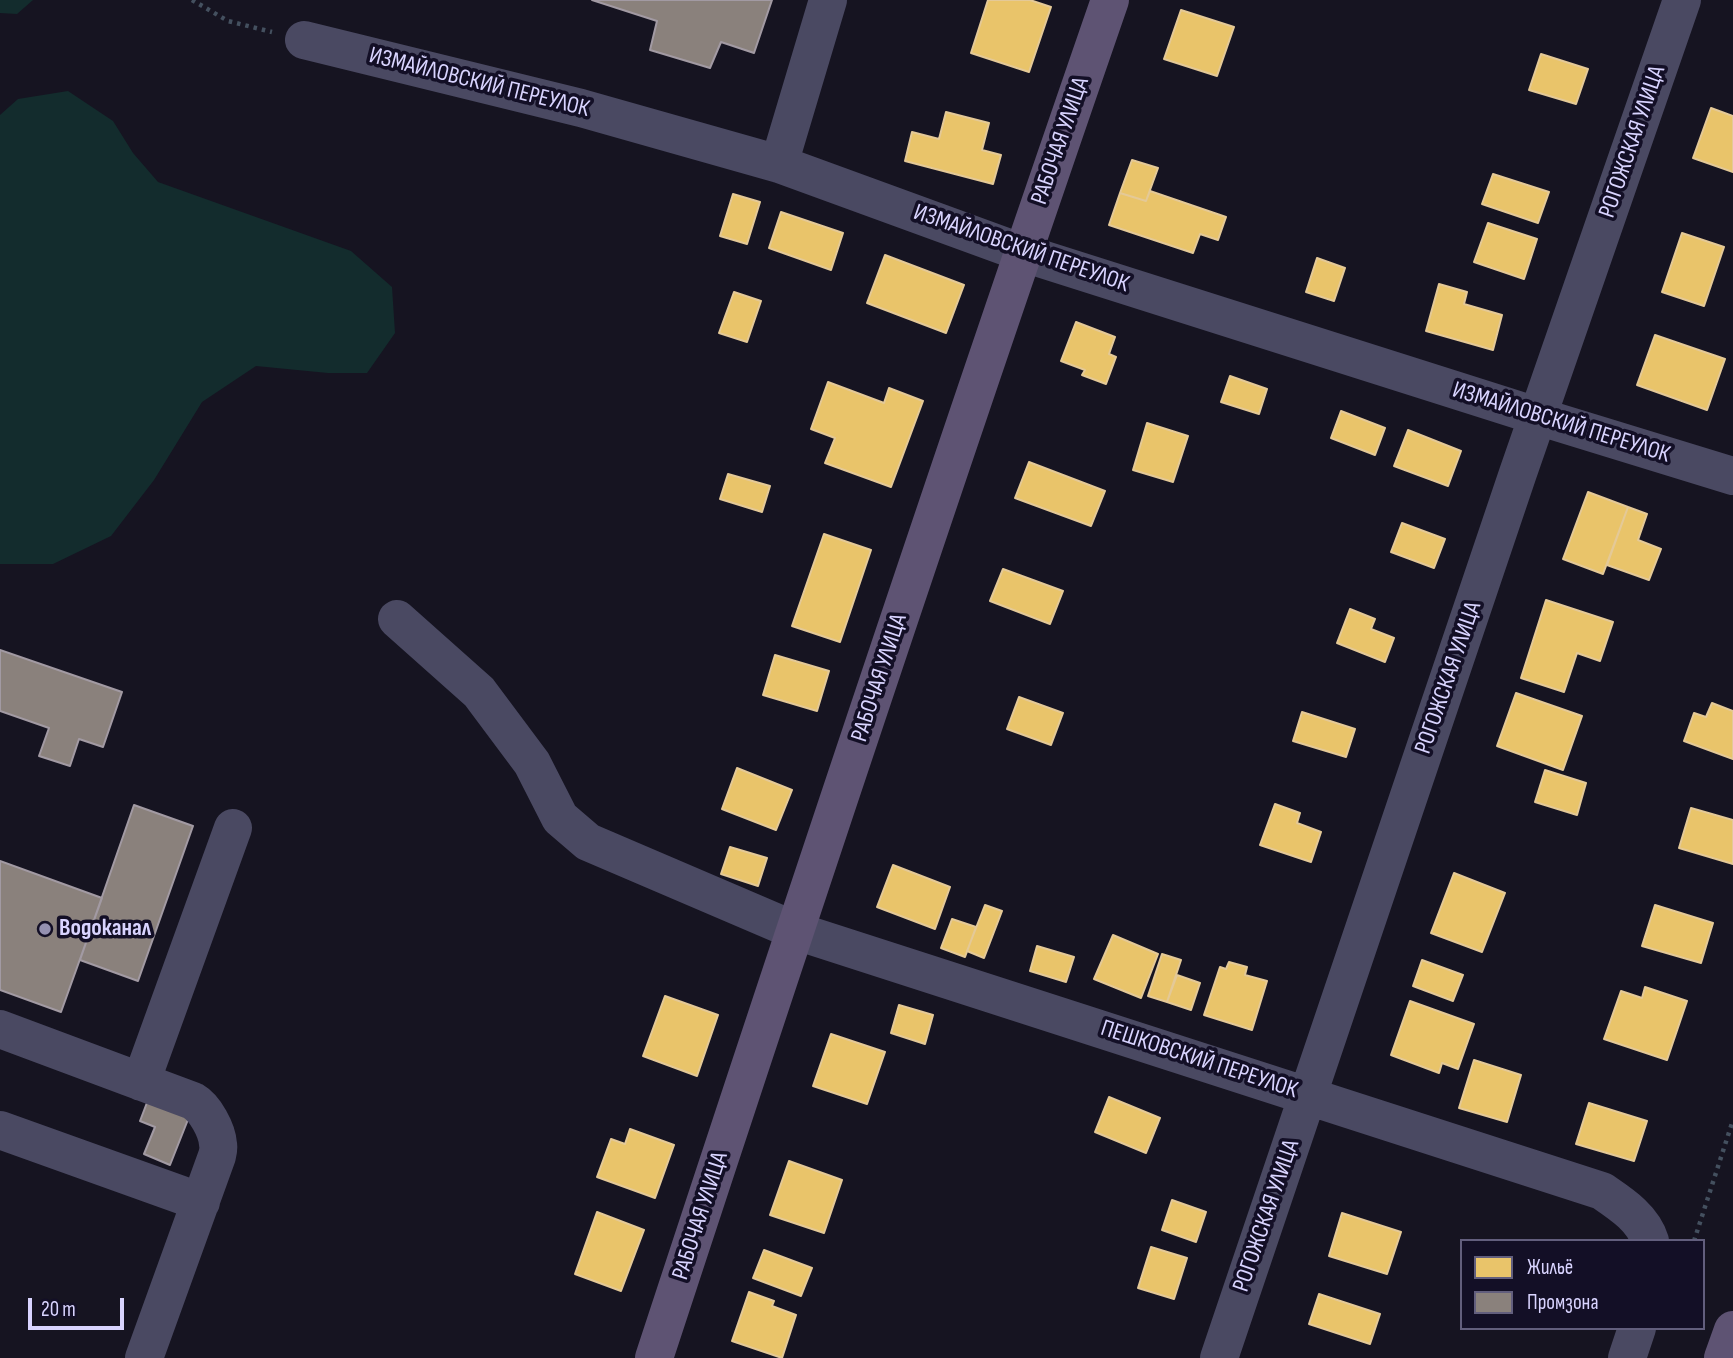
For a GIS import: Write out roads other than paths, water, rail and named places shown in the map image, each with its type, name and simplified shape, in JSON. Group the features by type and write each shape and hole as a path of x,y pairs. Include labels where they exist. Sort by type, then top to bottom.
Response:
{"main road":[{"name":"РАБОЧАЯ УЛИЦА","path":"654,1358 1110,0"},
{"path":"1723,1358 1733,1330"}],"street":[{"path":"779,164 828,0"},
{"name":"РОГОЖСКАЯ УЛИЦА","path":"1219,1358 1537,416 1682,0"},
{"name":"ИЗМАЙЛОВСКИЙ ПЕРЕУЛОК","path":"304,40 581,108 779,164 1023,253 1733,476"},
{"name":"ПЕШКОВСКИЙ ПЕРЕУЛОК","path":"397,619 479,692 532,763 560,818 588,842 796,931 1602,1191 1629,1210 1649,1239"},
{"path":"141,1082 233,828"},
{"path":"0,1029 198,1104 215,1131 217,1156 144,1358"},
{"path":"0,1130 201,1202"},
{"path":"1627,1358 1636,1330"}],"place":[{"name":"Водоканал","path":"45,929"}]}
